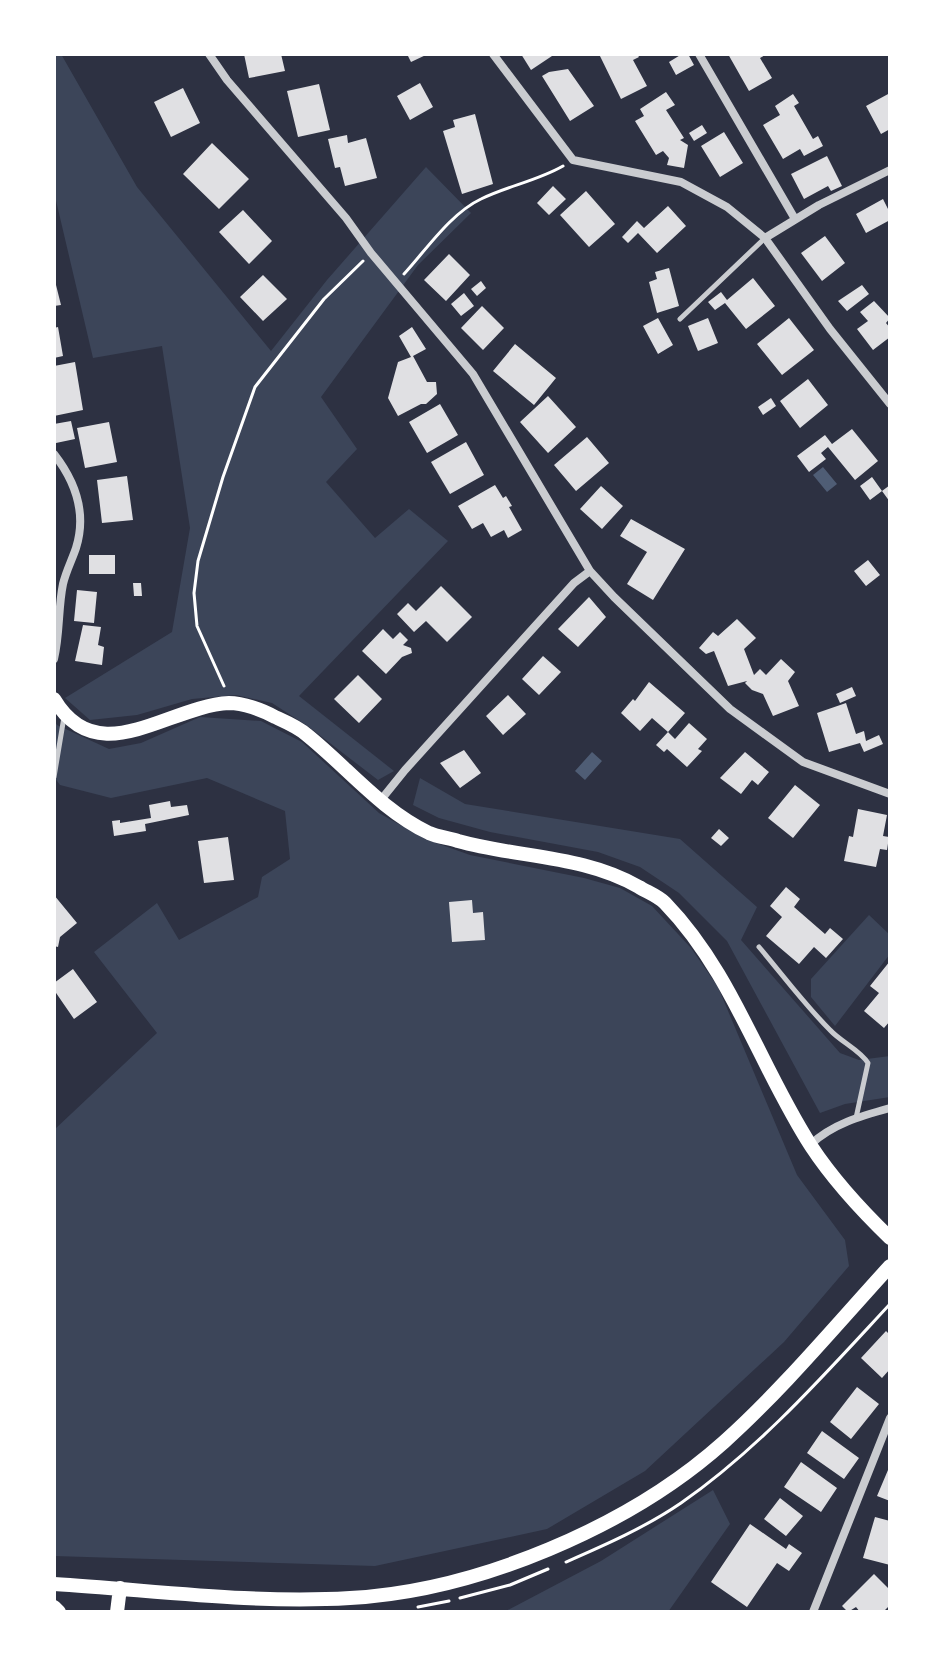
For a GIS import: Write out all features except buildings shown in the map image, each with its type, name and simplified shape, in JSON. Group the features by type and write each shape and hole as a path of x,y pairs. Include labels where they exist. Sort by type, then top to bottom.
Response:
{"main road":[{"path":"54,699 64,716 84,729 112,735 142,729 193,710 231,703 265,711 305,732 380,802 430,833 478,847 584,864 625,879 663,901 726,986 810,1145 848,1197 890,1238"},
{"path":"54,1584 229,1597 354,1598 395,1593 526,1559 574,1539 651,1496 723,1443 890,1266"},
{"path":"117,1612 120,1588"},
{"path":"54,1607 59,1612"}],"street":[{"path":"209,54 227,80 346,218 371,253 473,374 590,571 742,718 803,762 890,794"},
{"path":"493,54 573,160 681,182 727,207 765,238 830,329 890,404"},
{"path":"699,54 795,219"},
{"path":"765,238 890,170"},
{"path":"54,454 69,473 78,497 81,523 77,545 63,583 54,659"},
{"path":"380,802 405,770 574,583 590,571"},
{"path":"810,1145 824,1131 856,1118 889,1111"},
{"path":"813,1612 890,1418"}],"lane":[{"path":"680,319 765,238"},
{"path":"54,777 64,716"},
{"path":"759,947 827,1028 845,1045 864,1056 868,1063 856,1118"}],"path":[{"path":"395,282 442,231 478,200 549,174 573,160"},
{"path":"231,703 197,626 194,593 198,561 223,477 255,387 324,299 371,253"}],"shaded area":[{"path":"54,54 61,54 137,187 271,351 327,280 426,167 471,213 418,265 321,397 357,449 326,482 375,538 409,509 448,541 299,696 394,771 378,780 272,703 236,695 192,699 137,715 90,720 65,698 172,632 190,528 162,346 93,358 54,192"},
{"path":"823,467 837,484 827,492 813,475"},
{"path":"200,717 261,721 302,742 379,813 425,839 470,855 620,888 652,906 691,948 718,987 797,1175 845,1240 849,1266 784,1342 645,1471 547,1529 375,1566 54,1556 54,1130 157,1033 94,952 157,903 179,940 258,897 262,877 290,859 285,811 207,778 111,798 60,785 54,777 54,720 57,725 109,749 141,743"},
{"path":"592,752 602,761 585,780 575,771"},
{"path":"420,778 465,804 680,839 757,907 741,940 840,1053 859,1060 890,1056 890,1097 845,1104 820,1113 727,941 679,893 640,867 598,852 490,832 439,818 413,805"},
{"path":"869,915 890,935 890,954 835,1026 811,997 811,979"},
{"path":"713,1490 730,1524 668,1612 504,1612 601,1561"}]}
